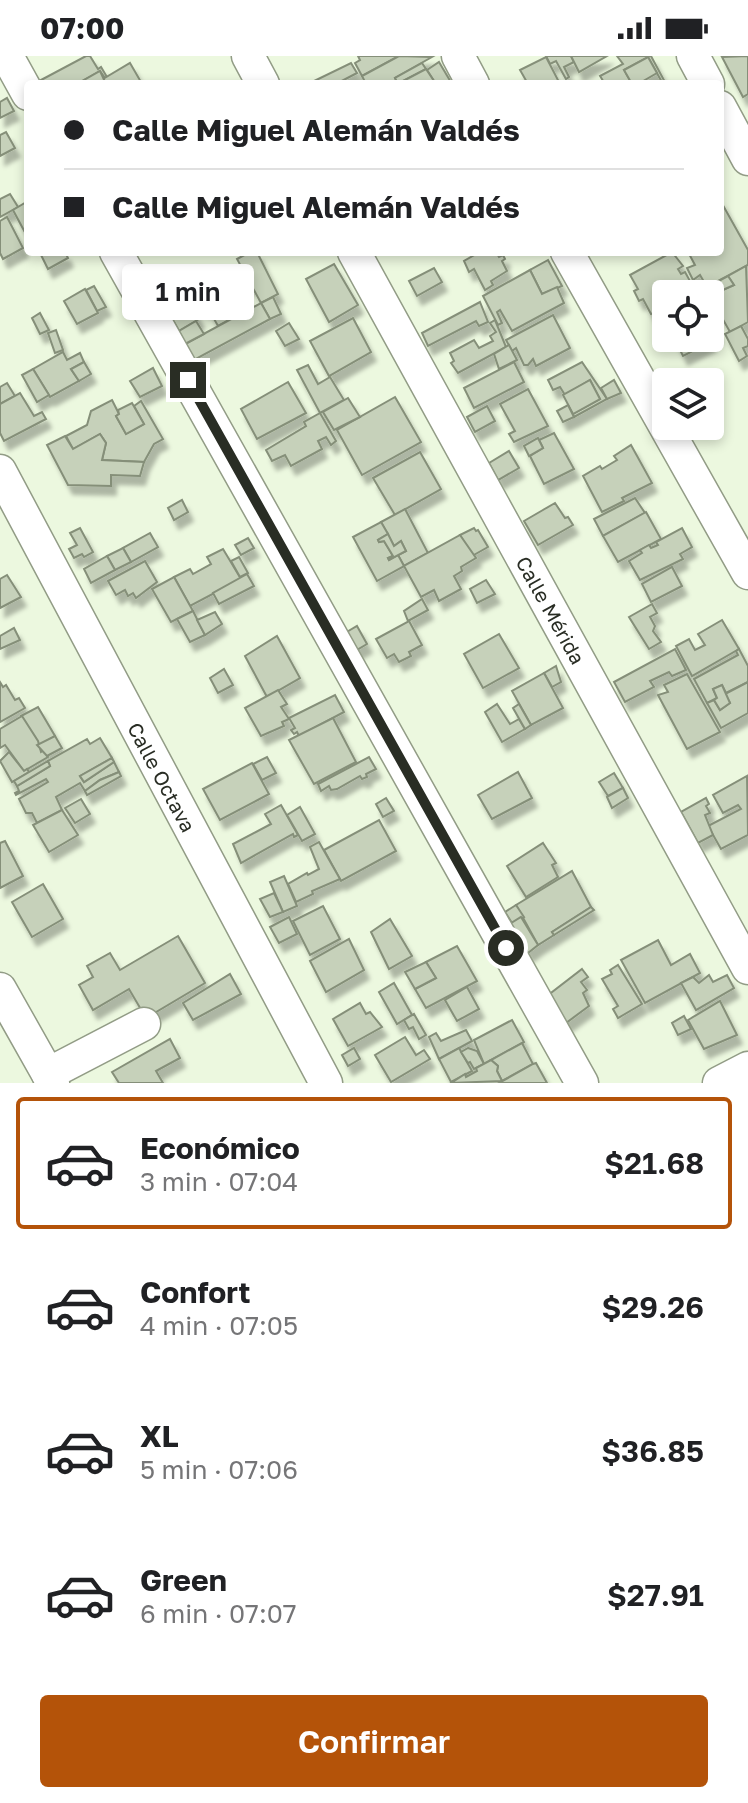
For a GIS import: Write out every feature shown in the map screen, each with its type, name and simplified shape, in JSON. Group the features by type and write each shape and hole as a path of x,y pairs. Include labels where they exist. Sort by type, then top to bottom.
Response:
{"street":[{"path":"7,56 24,87"},
{"path":"248,56 261,80"},
{"path":"458,56 471,80"},
{"path":"693,56 706,80"},
{"path":"724,114 748,159"},
{"path":"118,256 582,1083"},
{"name":"Calle Mérida","path":"356,256 748,968"},
{"path":"569,256 748,573"},
{"name":"Calle Octava","path":"0,471 326,1083"},
{"path":"0,989 50,1079 144,1024"},
{"path":"719,1083 748,1068"}],"building":[{"path":"86,56 90,56 98,69 101,67 107,77 100,71 84,80 41,80"},
{"path":"358,56 399,56 362,76 355,63 360,60"},
{"path":"399,56 432,57 396,80 364,80 362,76"},
{"path":"546,56 571,56 574,62 564,67 569,77 566,79 556,61 550,64"},
{"path":"571,56 607,56 579,72"},
{"path":"617,56 651,56 664,80 661,80 648,57 624,70 630,80 602,80 600,76 623,64"},
{"path":"748,56 748,94 743,97 722,57"},
{"path":"546,57 558,80 526,80 520,70"},
{"path":"648,57 657,73 645,80 630,80 624,70"},
{"path":"439,62 450,80 433,80 427,70"},
{"path":"130,63 140,80 104,80"},
{"path":"351,63 357,73 344,80 316,80"},
{"path":"422,63 426,69 405,80 395,78"},
{"path":"426,69 433,80 405,80"},
{"path":"100,71 104,80 84,80"},
{"path":"7,98 14,111 0,118 0,102"},
{"path":"6,132 15,148 0,156 0,135"},
{"path":"10,194 18,207 0,217 0,199"},
{"path":"24,203 24,231 13,210"},
{"path":"724,207 748,250 748,265 720,280 703,280 700,275 693,280 687,268 695,265 690,256 724,256"},
{"path":"7,217 23,248 3,259 0,253 0,221"},
{"path":"42,256 67,256 68,258 48,269"},
{"path":"259,256 278,294 261,303 237,259"},
{"path":"473,256 504,256 502,261 507,271 491,281 493,285 485,290 474,269 469,272 464,261"},
{"path":"665,256 675,256 683,266 678,269 681,274 685,272 689,280 652,280 651,314 643,299 639,301 634,291 638,289 630,275"},
{"path":"548,260 562,286 542,294 530,270"},
{"path":"334,264 358,305 329,322 306,279"},
{"path":"746,266 748,322 730,332 724,321 724,289 734,285 728,276"},
{"path":"242,268 250,284 240,289 237,282 204,301 207,307 204,309 195,294"},
{"path":"434,268 442,282 417,296 409,281"},
{"path":"530,270 542,294 557,287 564,303 512,331 500,310 497,312 502,323 498,325 483,296"},
{"path":"728,276 734,285 724,289 724,280 720,280"},
{"path":"237,282 251,308 218,326 204,301"},
{"path":"94,286 106,307 97,311 86,290"},
{"path":"85,289 98,313 77,324 64,301"},
{"path":"273,297 281,314 270,319 261,303"},
{"path":"480,302 488,322 479,326 476,321 428,346 422,333"},
{"path":"261,303 270,319 194,360 185,344"},
{"path":"190,304 199,319 179,331 170,315"},
{"path":"40,313 49,330 40,334 32,318"},
{"path":"553,315 570,348 536,366 533,359 524,365 516,348 512,351 506,340"},
{"path":"353,318 371,352 329,376 310,341"},
{"path":"495,320 506,347 458,373 451,363 454,361 450,353 474,340 479,348 493,341 490,336 496,332 490,323"},
{"path":"196,321 204,334 185,344 179,331"},
{"path":"289,323 299,339 285,346 276,331"},
{"path":"741,326 748,346 743,348 747,356 739,361 725,334"},
{"path":"56,330 63,350 55,353 48,333"},
{"path":"509,345 517,360 499,369 494,354"},
{"path":"63,352 67,360 80,353 84,362 71,369 79,381 50,397 33,369"},
{"path":"84,362 91,374 79,381 71,369"},
{"path":"514,362 524,382 474,408 464,388"},
{"path":"582,362 607,399 574,417 573,414 600,399 590,380 565,395 560,387 553,390 548,380"},
{"path":"308,365 318,384 330,377 344,400 320,413 297,370"},
{"path":"153,368 162,386 140,397 130,381"},
{"path":"33,369 49,395 37,402 22,375"},
{"path":"590,380 600,399 573,414 563,395"},
{"path":"614,380 621,393 607,399 601,388"},
{"path":"288,382 306,413 257,439 241,409"},
{"path":"7,383 15,396 0,404 0,387"},
{"path":"528,389 548,426 514,442 509,434 515,431 500,404"},
{"path":"20,393 34,416 42,412 46,419 4,441 0,433 0,404"},
{"path":"395,397 421,442 362,475 337,430"},
{"path":"348,398 360,417 334,430 323,412"},
{"path":"112,400 126,434 144,424 134,406 141,401 163,439 154,444 144,462 102,460 106,443 100,434 73,449 66,436 87,425 91,411"},
{"path":"132,403 144,424 126,434 116,416 118,410"},
{"path":"568,405 574,417 563,422 557,411"},
{"path":"487,406 495,421 475,432 467,417"},
{"path":"320,413 336,441 331,445 326,437 318,441 322,449 291,466 285,455 272,461 266,450 306,426 304,422"},
{"path":"554,433 574,469 544,484 530,456 543,448 539,440"},
{"path":"100,434 106,443 102,460 144,462 140,476 111,475 111,486 68,485 47,445 65,436 73,449"},
{"path":"538,438 543,448 529,456 524,446"},
{"path":"631,445 652,483 602,512 583,476 617,460 614,456"},
{"path":"509,451 519,468 498,480 489,463"},
{"path":"420,452 441,489 395,515 373,478"},
{"path":"635,498 645,513 603,536 594,519"},
{"path":"182,500 188,512 174,520 168,508"},
{"path":"555,503 573,525 538,545 524,521"},
{"path":"405,509 428,553 404,566 398,555 406,551 401,541 394,546 381,522"},
{"path":"646,512 661,539 618,562 603,536"},
{"path":"381,522 388,534 379,542 384,541 393,556 389,560 398,555 404,566 377,581 353,537"},
{"path":"80,528 93,552 74,558 69,549 77,545 70,533"},
{"path":"474,528 488,547 472,556 460,535"},
{"path":"682,528 692,547 680,554 683,559 640,580 629,561 642,553 640,550 649,545 651,548 658,545 656,542"},
{"path":"150,533 158,547 131,562 123,548"},
{"path":"388,534 394,546 401,541 406,551 389,560 393,556 384,541 378,540"},
{"path":"460,535 476,558 461,567 462,571 454,576 461,589 439,601 434,590 421,597 404,566"},
{"path":"248,538 254,548 241,555 235,545"},
{"path":"123,548 131,562 115,570 107,556"},
{"path":"223,549 241,579 190,606 174,577 190,569 193,574 211,564 207,557"},
{"path":"107,556 115,570 91,583 84,569"},
{"path":"239,557 248,573 240,577 231,561"},
{"path":"145,561 157,582 136,598 133,593 128,596 125,590 116,595 108,581"},
{"path":"672,567 682,586 651,602 642,584"},
{"path":"247,574 254,586 219,604 213,593"},
{"path":"7,575 21,597 0,608 0,579"},
{"path":"174,577 193,611 171,622 152,589"},
{"path":"486,580 495,594 477,603 470,589"},
{"path":"422,599 428,610 408,621 404,611"},
{"path":"652,604 657,613 650,617 655,626 653,631 661,642 649,649 629,617"},
{"path":"193,611 205,635 190,642 177,619"},
{"path":"215,612 222,624 205,635 197,620"},
{"path":"722,620 739,649 692,676 676,646 689,639 695,650 705,645 698,634"},
{"path":"409,621 422,645 399,662 394,654 387,658 376,639"},
{"path":"357,626 367,644 355,651 345,633"},
{"path":"14,628 20,640 0,649 0,636"},
{"path":"499,634 519,668 483,688 464,654"},
{"path":"277,636 300,678 267,697 245,656"},
{"path":"675,649 686,670 672,676 669,672 650,681 654,687 625,702 614,682"},
{"path":"739,649 748,666 748,682 726,693 722,685 713,689 717,698 707,703 694,679 738,655 736,651"},
{"path":"556,666 561,682 552,687 544,673"},
{"path":"224,669 233,685 218,693 210,678"},
{"path":"544,673 563,708 531,725 512,691"},
{"path":"687,674 720,732 687,749 658,695 668,692 664,685"},
{"path":"0,682 3,687 6,685 15,700 19,698 25,708 0,722"},
{"path":"748,682 748,713 721,728 707,703 714,700 720,710 730,703 725,694"},
{"path":"722,685 730,703 720,710 714,700 717,698 713,689"},
{"path":"278,690 287,704 281,707 289,719 282,722 284,726 261,736 245,708"},
{"path":"335,695 344,712 299,736 297,732 294,734 291,730 295,728 289,718"},
{"path":"497,704 510,724 519,719 525,729 502,742 485,712"},
{"path":"519,704 531,725 525,729 513,708"},
{"path":"38,707 55,736 39,745 21,716"},
{"path":"22,716 38,741 41,752 44,750 48,757 24,771 5,745 0,748 0,729"},
{"path":"333,718 356,762 314,784 289,740"},
{"path":"55,736 62,748 47,756 37,745"},
{"path":"100,738 112,758 80,776 84,782 114,762 119,772 85,791 80,783 56,797 62,810 37,823 32,813 26,813 19,799 48,782 46,779 16,795 19,791 17,786 50,766 48,761 87,739 90,744"},
{"path":"9,752 24,771 27,769 29,772 12,782 0,761"},
{"path":"267,757 276,773 262,780 253,764"},
{"path":"369,757 376,769 366,774 367,777 362,779 360,776 337,789 331,790 329,786 321,791 318,784"},
{"path":"112,758 114,762 84,782 80,776"},
{"path":"48,761 50,766 17,786 14,781"},
{"path":"252,763 269,794 220,820 203,789"},
{"path":"119,772 121,776 87,795 85,791 100,780"},
{"path":"518,772 532,798 492,819 478,795"},
{"path":"614,773 623,788 608,796 599,782"},
{"path":"747,776 748,835 721,849 708,826 741,809 738,805 723,813 713,795"},
{"path":"623,788 628,798 612,808 607,797"},
{"path":"386,798 394,811 383,817 376,804"},
{"path":"706,798 710,813 705,815 713,835 698,843 681,812"},
{"path":"81,799 90,814 75,823 65,808"},
{"path":"281,805 298,835 294,837 293,834 241,863 233,844 271,824 265,814"},
{"path":"300,807 315,834 302,841 287,815"},
{"path":"62,810 78,835 49,852 33,825"},
{"path":"379,820 396,851 341,881 324,850"},
{"path":"5,841 23,876 0,888 0,843"},
{"path":"319,842 340,879 296,902 288,884 319,869 310,847"},
{"path":"543,843 556,863 552,865 558,877 526,897 507,866"},
{"path":"572,871 591,907 552,932 554,935 538,945 516,905"},
{"path":"284,876 297,906 283,912 270,882"},
{"path":"43,884 63,919 32,937 12,902"},
{"path":"274,893 283,912 270,917 260,899"},
{"path":"516,905 524,917 512,923 505,912"},
{"path":"323,906 340,939 310,955 293,921"},
{"path":"591,907 594,910 554,935 552,932"},
{"path":"289,917 297,934 279,943 270,927"},
{"path":"521,917 538,945 528,953 508,925"},
{"path":"390,919 412,956 389,969 371,932"},
{"path":"178,936 205,983 146,1018 129,989 93,1010 79,985 93,977 87,966 110,953 120,970"},
{"path":"349,939 364,970 326,992 310,961"},
{"path":"658,940 671,965 690,954 700,973 645,1003 621,960"},
{"path":"457,946 477,981 426,1008 415,989 436,978 426,962"},
{"path":"426,962 436,978 415,989 405,972"},
{"path":"618,965 642,1004 618,1018 613,1009 618,1006 602,979 612,974 610,970"},
{"path":"582,969 588,977 581,982 587,990 583,993 589,1006 566,1023 547,996"},
{"path":"230,974 241,994 193,1020 183,1003"},
{"path":"709,975 713,982 727,975 734,988 696,1010 681,983 693,977 699,983"},
{"path":"394,983 412,1015 397,1024 379,992"},
{"path":"467,987 479,1009 457,1021 445,1000"},
{"path":"720,1001 737,1035 704,1049 688,1020"},
{"path":"360,1003 366,1014 370,1012 382,1027 348,1046 333,1019"},
{"path":"414,1014 426,1035 419,1039 413,1027 409,1029 404,1020"},
{"path":"684,1016 691,1029 678,1035 672,1023"},
{"path":"512,1020 524,1042 484,1064 474,1040"},
{"path":"466,1030 472,1041 439,1059 429,1037 436,1033 441,1041"},
{"path":"405,1037 416,1055 424,1050 430,1059 391,1082 375,1055"},
{"path":"170,1039 180,1058 156,1071 163,1083 119,1083 112,1072"},
{"path":"522,1043 533,1064 502,1081 498,1066 491,1060"},
{"path":"354,1048 360,1059 348,1066 342,1055"},
{"path":"459,1048 472,1071 451,1082 439,1059"},
{"path":"468,1048 477,1051 484,1064 474,1069 468,1063 461,1052"},
{"path":"491,1060 498,1066 502,1081 451,1083 477,1071 476,1068"},
{"path":"536,1063 547,1083 499,1083 533,1064"}],"route":[{"path":"188,380 506,948"}]}
